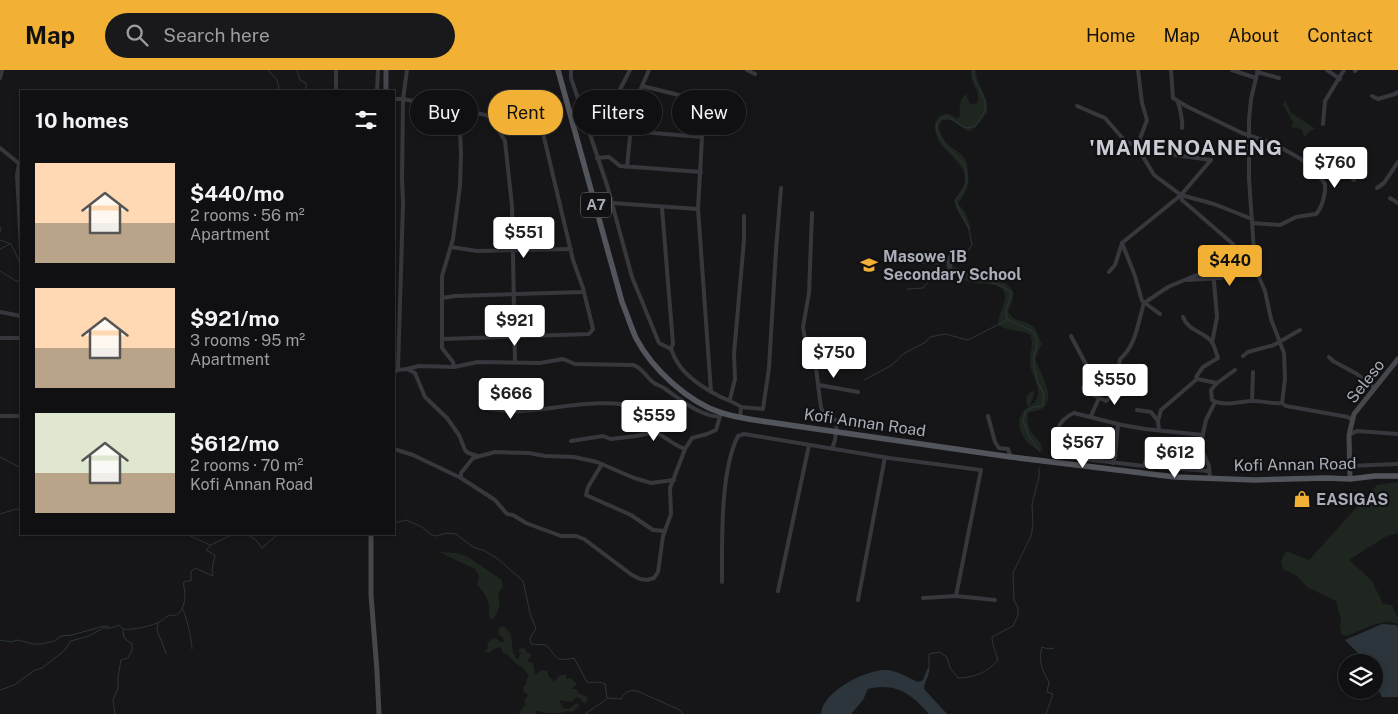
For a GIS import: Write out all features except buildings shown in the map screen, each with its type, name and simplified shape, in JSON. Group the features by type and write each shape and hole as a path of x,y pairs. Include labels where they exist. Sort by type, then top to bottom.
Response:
{"main road":[{"path":"386,70 386,90"},
{"name":"Kofi Annan Road","path":"558,70 622,302 637,339 653,363 670,381 694,400 721,415 1011,457 1085,463 1175,477 1254,480 1350,479 1398,476"},
{"name":"Seleso","path":"1350,479 1349,435 1352,420 1359,407 1398,359"},
{"path":"371,535 370,595 379,714"}],"street":[{"path":"0,78 2,70"},
{"path":"336,70 336,90"},
{"path":"377,90 378,70"},
{"path":"395,449 413,455 461,478 495,500 507,514 554,534 579,537 595,546 616,564 640,580 651,580 658,572 665,532 671,514 670,488 685,449 692,438 716,430 721,415 711,415 679,400 664,388 655,384 638,366 575,364 563,359 540,362 474,362 454,367 419,366 396,371 403,203 403,99 407,70"},
{"path":"571,70 571,78 612,203 632,277 659,344 671,349 676,360 692,379 711,392 720,397 730,399 741,407 763,409 768,368 781,188"},
{"path":"620,90 630,70"},
{"path":"640,90 649,70"},
{"path":"747,70 755,74"},
{"path":"1136,149 1147,120 1142,102 1138,70"},
{"path":"1077,106 1105,118 1124,141 1132,144 1142,155 1154,175 1181,195 1214,204 1252,221 1280,225 1296,217 1319,213 1326,188 1311,165 1274,144 1248,135 1173,98 1171,70"},
{"path":"1232,70 1256,78"},
{"path":"1327,70 1340,78"},
{"path":"1323,124 1325,101 1344,70"},
{"path":"1279,78 1257,71 1251,99 1248,135 1254,251 1258,275 1265,291 1285,363 1282,403"},
{"path":"642,86 708,102 702,137 698,209 711,392"},
{"path":"1372,96 1378,99 1398,92"},
{"path":"395,99 410,100"},
{"path":"1178,100 1179,112 1183,122 1182,128"},
{"path":"662,134 702,137"},
{"path":"454,367 453,362 442,348 442,276 451,247 460,186 460,135"},
{"path":"501,135 505,141 510,180 515,361"},
{"path":"442,339 589,334 593,329 584,292 572,260 544,135"},
{"path":"627,167 630,135"},
{"path":"0,148 20,164 17,175 20,228"},
{"path":"1109,272 1115,265 1122,243 1181,195 1211,160 1147,151 1142,155"},
{"path":"598,158 609,157 620,166 627,167 701,172"},
{"path":"1377,188 1384,183 1398,162"},
{"path":"1311,165 1342,168 1354,180"},
{"path":"1137,393 1125,384 1121,376 1120,359 1127,353 1132,344 1144,303 1168,287 1213,271 1234,248 1233,244 1182,200 1181,195"},
{"path":"1390,198 1398,203"},
{"path":"612,203 641,204 662,208 698,209"},
{"path":"662,208 673,344 671,349"},
{"path":"812,213 808,293 803,327 806,345 816,368 819,386 825,393"},
{"path":"730,399 736,378 734,354 737,310 742,278 744,216"},
{"path":"1122,243 1136,276 1142,301 1160,314"},
{"path":"451,247 477,251 571,249"},
{"path":"1183,281 1213,280 1230,277 1244,268 1254,251"},
{"path":"1159,430 1158,421 1161,410 1197,379 1201,370 1218,358 1212,343 1217,316 1213,271"},
{"path":"442,298 584,292"},
{"path":"0,312 20,316"},
{"path":"1183,317 1188,326 1212,343"},
{"path":"1243,356 1248,352 1261,350 1300,330"},
{"path":"1071,336 1089,370 1089,377 1083,388 1084,391 1106,401 1125,384"},
{"path":"0,338 20,338"},
{"path":"1329,357 1357,374 1375,388"},
{"path":"407,368 415,373 426,397 447,418 459,434 468,453 478,456"},
{"path":"1235,370 1217,383 1211,390 1212,400 1218,403 1252,401 1274,404 1282,403 1286,406 1348,417 1352,420"},
{"path":"1252,401 1253,372"},
{"path":"1197,379 1217,383"},
{"path":"819,386 825,393"},
{"path":"825,393 847,389 858,392"},
{"path":"825,393 821,408 826,416 825,418 836,420 837,422 837,432 832,449"},
{"path":"1091,416 1099,398"},
{"path":"1210,478 1205,455 1202,450 1203,434 1209,412 1215,402"},
{"path":"488,410 524,411 569,406 626,404 641,409 644,421 655,432 676,446 685,449"},
{"path":"740,418 741,407"},
{"path":"1137,410 1151,412 1158,421"},
{"path":"1057,431 1059,425 1068,415 1074,412 1118,424 1203,434"},
{"path":"0,416 20,416"},
{"path":"988,416 995,442 999,448 1008,449 1011,457"},
{"path":"1113,463 1118,424"},
{"path":"1349,435 1357,431 1398,434"},
{"path":"571,441 603,436 611,439 655,432"},
{"path":"722,582 722,529 727,475 733,446 738,436 744,434 885,458 980,470 956,596"},
{"path":"778,591 809,445"},
{"path":"461,478 461,473 469,461 478,456 496,452 574,456 602,464 651,483 674,480"},
{"path":"1067,457 1085,463 1113,463 1209,470"},
{"path":"1144,466 1147,457"},
{"path":"858,600 885,458"},
{"path":"602,464 588,487 586,495 631,515 653,530 665,532"},
{"path":"1349,466 1398,464"},
{"path":"923,598 956,596 995,600"}],"shaded area":[{"path":"971,70 976,70 977,79 987,102 987,113 976,127 970,131 967,131 951,120 942,120 939,126 946,143 961,155 967,163 968,186 958,203 966,214 971,228 969,230 956,208 955,202 964,184 964,174 962,168 938,140 935,124 938,117 944,114 949,114 956,118 960,116 961,101 966,94 970,104 977,103 978,94 972,80"},
{"path":"1285,100 1291,113 1316,129 1309,131 1305,137 1301,129 1291,127 1293,122 1283,105"},
{"path":"952,251 956,253 953,257 952,269 949,271 947,260"},
{"path":"951,266 973,276 994,279 1009,286 1013,295 1008,312 1016,319 1032,326 1037,333 1042,344 1035,359 1046,384 1048,397 1047,403 1043,408 1028,413 1028,421 1031,431 1039,441 1043,451 1030,444 1021,432 1019,425 1023,412 1029,407 1026,402 1028,394 1035,391 1030,406 1038,396 1037,385 1030,362 1032,345 1030,334 998,325 1005,298 1002,288 973,283 953,275 949,271"},
{"path":"1398,482 1398,533 1385,537 1349,560 1372,581 1383,604 1392,605 1398,618 1398,624 1385,622 1347,636 1342,635 1341,620 1336,601 1307,587 1297,576 1283,569 1281,561 1286,551 1309,560 1377,485"},
{"path":"439,552 456,553 468,557 502,580 503,587 498,594 499,608 492,620 489,616 487,598 477,584 479,576 475,569"},
{"path":"1382,624 1396,625 1398,627 1398,697 1383,697 1383,654 1359,654 1345,640"},
{"path":"503,626 510,634 513,652 518,660 521,653 519,649 526,649 526,652 531,654 527,661 533,663 535,675 541,670 547,671 549,677 554,682 560,675 566,675 566,679 571,678 577,685 571,689 576,689 588,698 586,703 577,697 571,702 559,700 563,708 569,709 575,704 579,704 572,712 545,713 536,711 536,714 519,714 526,705 524,701 528,695 524,692 523,687 529,675 522,667 502,652 500,647 489,653 485,650 488,648 487,644 491,639 496,638 504,642 503,638 498,634 499,628"},
{"path":"929,665 924,689 947,714 929,714 902,691 878,687 868,689 863,700 851,714 821,714 823,706 836,690 856,678 877,671 889,670 918,682 923,680"}],"waterway":[{"path":"268,70 277,80 280,90"},
{"path":"297,70 300,80 306,83 306,90"},
{"path":"957,253 968,251 972,245 969,229 955,201 966,184 967,172 964,165 942,140 936,126 939,121 947,116 966,128 975,126 981,117 984,112 985,101 975,81 973,70"},
{"path":"0,227 0,232"},
{"path":"0,240 11,244 20,263"},
{"path":"0,249 10,244"},
{"path":"905,262 939,264 946,262"},
{"path":"907,289 923,288 931,279 947,269"},
{"path":"951,269 989,281 1011,292 1006,312 1007,319 1032,331 1035,335 1037,342 1034,354 1034,367 1044,395 1043,406 1026,410 1023,421 1029,436 1040,452"},
{"path":"0,271 16,281 20,281"},
{"path":"864,380 892,365 903,354 926,342 930,337 945,334 968,340 1007,320"},
{"path":"0,457 20,467"},
{"path":"929,665 929,654 939,652 947,657 950,668 958,678 964,678 984,671 998,660 992,637 1013,626 1018,615 1018,608 1014,600 1013,573 1031,536 1033,525 1032,504 1039,477 1039,468"},
{"path":"0,514 16,509 20,510"},
{"path":"395,523 406,520 436,536 447,533 456,534 473,547 485,551 498,559 523,581 530,613 536,629 530,638 531,644 546,645 560,659 574,658 587,682 605,684 607,698 621,699 627,692 637,691 680,710 683,714"},
{"path":"188,535 210,545"},
{"path":"0,690 14,685 35,670 42,668 64,651 71,641 89,636 103,628 119,625 123,629 137,628 154,624 168,616 178,614 184,603 185,590 183,583 191,581 191,572 195,568 213,576 212,569 215,555 206,550 211,545 231,535"},
{"path":"249,535 255,539 262,548 277,535"},
{"path":"182,608 192,649"},
{"path":"158,623 157,630 166,653"},
{"path":"0,640 11,642 18,640 41,644 54,641 61,636 72,635 104,626 109,627"},
{"path":"115,714 113,700 118,688 121,660 128,658 132,650 132,644 124,638 123,630"},
{"path":"1046,714 1053,694 1047,692 1049,682 1041,665 1040,657 1042,647 1054,648"},
{"path":"585,714 607,699"}],"place":[{"name":"Masowe 1B Secondary School","path":"869,265"},
{"name":"EASIGAS","path":"1302,499"}],"district":[{"name":"'MAMENOANENG","path":"1186,148"}]}
